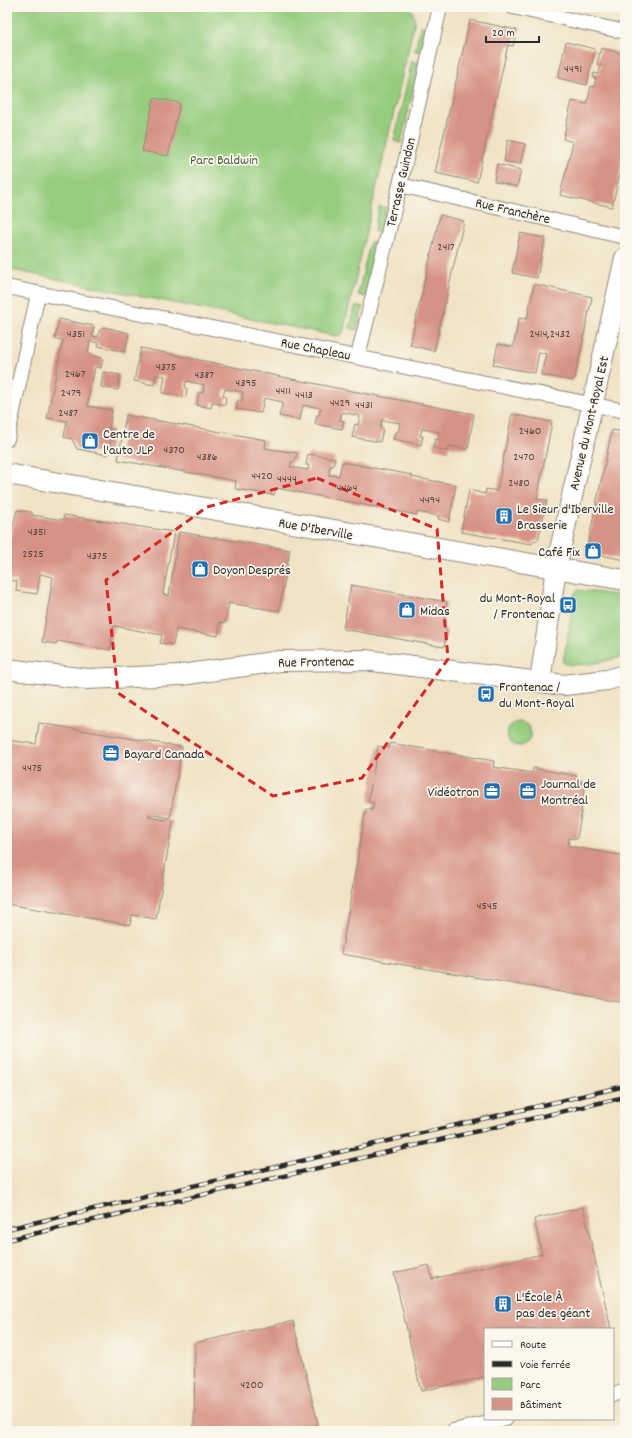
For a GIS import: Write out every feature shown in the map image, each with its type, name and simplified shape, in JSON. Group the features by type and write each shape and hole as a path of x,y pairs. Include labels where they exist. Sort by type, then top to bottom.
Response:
{"main road":[{"name":"Avenue du Mont-Royal Est","path":"540,682 556,568 625,258"},
{"name":"Rue D'Iberville","path":"7,474 625,580"},
{"name":"Rue Frontenac","path":"7,669 87,679 181,675 280,661 366,660 564,685 607,680 625,675"}],"street":[{"name":"Terrasse Guindon","path":"358,356 400,185 440,7"},
{"path":"513,7 625,32"},
{"name":"Rue Franchère","path":"400,185 625,237"},
{"name":"Rue Chapleau","path":"7,287 358,356 625,411"},
{"path":"7,439 38,294"},
{"path":"614,1394 625,1392"},
{"path":"453,1431 502,1420"}],"highlighted area":[{"path":"317,478 437,529 448,659 362,778 273,796 118,693 106,580 207,507"}],"green space":[{"name":"Parc Baldwin","path":"7,7 409,7 412,10 415,20 343,333 336,336 7,269"},
{"path":"420,26 427,27 421,52 415,51"},
{"path":"412,61 419,63 401,143 394,141"},
{"path":"379,206 386,208 380,233 374,231"},
{"path":"370,242 377,243 365,297 358,295"},
{"path":"355,306 363,307 357,330 350,328"},
{"path":"578,590 625,596 625,656 603,662 580,665 565,664 563,662 575,592"},
{"path":"519,722 528,725 531,734 528,743 519,746 510,743 507,734 510,725"}],"building":[{"path":"470,20 517,30 513,46 508,45 477,182 435,173"},
{"path":"566,42 595,49 587,85 558,78"},
{"path":"601,48 625,54 625,151 612,207 560,195 573,142 563,139 572,101 587,104 591,86 594,87 596,78 593,78 594,73 599,74 601,65 597,64"},
{"path":"154,98 180,103 168,156 142,151"},
{"path":"508,140 525,144 520,164 504,161"},
{"path":"497,164 521,170 517,187 494,181"},
{"path":"440,215 464,221 434,351 410,345"},
{"path":"520,233 545,238 537,278 512,273"},
{"path":"534,284 592,297 575,378 572,381 541,375 546,354 539,352 535,373 493,365 498,344 513,347 519,318 527,319"},
{"path":"7,313 11,314 8,331 7,331"},
{"path":"59,319 94,326 92,336 98,337 99,331 104,327 129,333 125,352 98,346 99,343 90,341 88,353 90,355 103,358 101,368 95,367 87,406 112,410 109,429 113,430 108,455 77,449 72,439 64,437 67,421 47,418 63,340 55,339"},
{"path":"141,348 336,388 474,414 468,449 449,446 448,451 433,448 435,439 438,440 439,432 422,429 420,436 423,436 421,445 393,439 395,432 398,432 400,423 382,420 380,428 383,429 380,442 352,437 355,424 358,425 360,416 342,412 340,420 344,421 342,429 315,424 317,415 319,415 321,408 303,405 300,420 279,416 283,402 264,398 261,413 236,409 238,400 242,401 243,392 225,389 223,396 226,397 225,405 212,402 211,408 197,405 199,392 203,393 204,385 186,381 186,397 162,393 165,376 156,375 154,385 134,381"},
{"path":"103,372 120,375 118,390 101,387"},
{"path":"512,414 552,422 537,499 547,500 538,540 533,541 532,544 461,532 469,490 485,494 486,489 497,491"},
{"path":"126,415 266,440 265,448 297,453 295,462 292,461 290,467 308,470 309,465 306,465 308,454 335,458 333,466 330,466 329,475 339,476 342,462 456,485 449,522 438,519 439,516 417,512 417,515 276,488 274,495 235,489 236,481 118,460"},
{"path":"612,430 625,432 625,560 586,552"},
{"path":"17,510 32,512 32,515 63,520 64,515 174,532 163,594 169,596 179,532 290,550 279,611 229,603 225,623 220,622 218,636 176,629 173,645 160,643 162,635 114,626 110,650 57,641 56,644 42,642 53,577 40,574 37,594 16,591 17,581 7,580 9,569 7,569 7,549"},
{"path":"351,585 447,602 443,627 447,632 444,647 343,629"},
{"path":"39,723 182,747 170,818 149,814 148,817 173,821 156,919 132,915 130,925 7,904 7,740 36,744"},
{"path":"390,743 494,761 493,767 532,773 533,768 577,776 576,781 586,783 577,839 569,838 568,846 625,856 625,1003 341,954 366,809 372,810 374,803 368,802 378,746 389,748"},
{"name":"L'École À pas des géant","path":"583,1207 611,1328 484,1328 484,1377 421,1391 394,1273 429,1265 432,1279 542,1254 534,1219"},
{"path":"293,1321 318,1424 290,1431 194,1431 195,1343"}],"railway":[{"path":"7,1229 625,1086"},
{"path":"7,1240 625,1097"}],"place":[{"name":"Centre de l'auto JLP","path":"90,441"},
{"name":"Le Sieur d'Iberville Brasserie","path":"504,516"},
{"name":"Café Fix","path":"593,551"},
{"name":"Doyon Després","path":"200,569"},
{"name":"du Mont-Royal / Frontenac","path":"568,605"},
{"name":"Midas","path":"407,610"},
{"name":"Frontenac / du Mont-Royal","path":"486,694"},
{"name":"Bayard Canada","path":"111,753"},
{"name":"Vidéotron","path":"492,791"},
{"name":"Journal de Montréal","path":"528,791"},
{"name":"L'École À pas des géant","path":"503,1304"}]}
